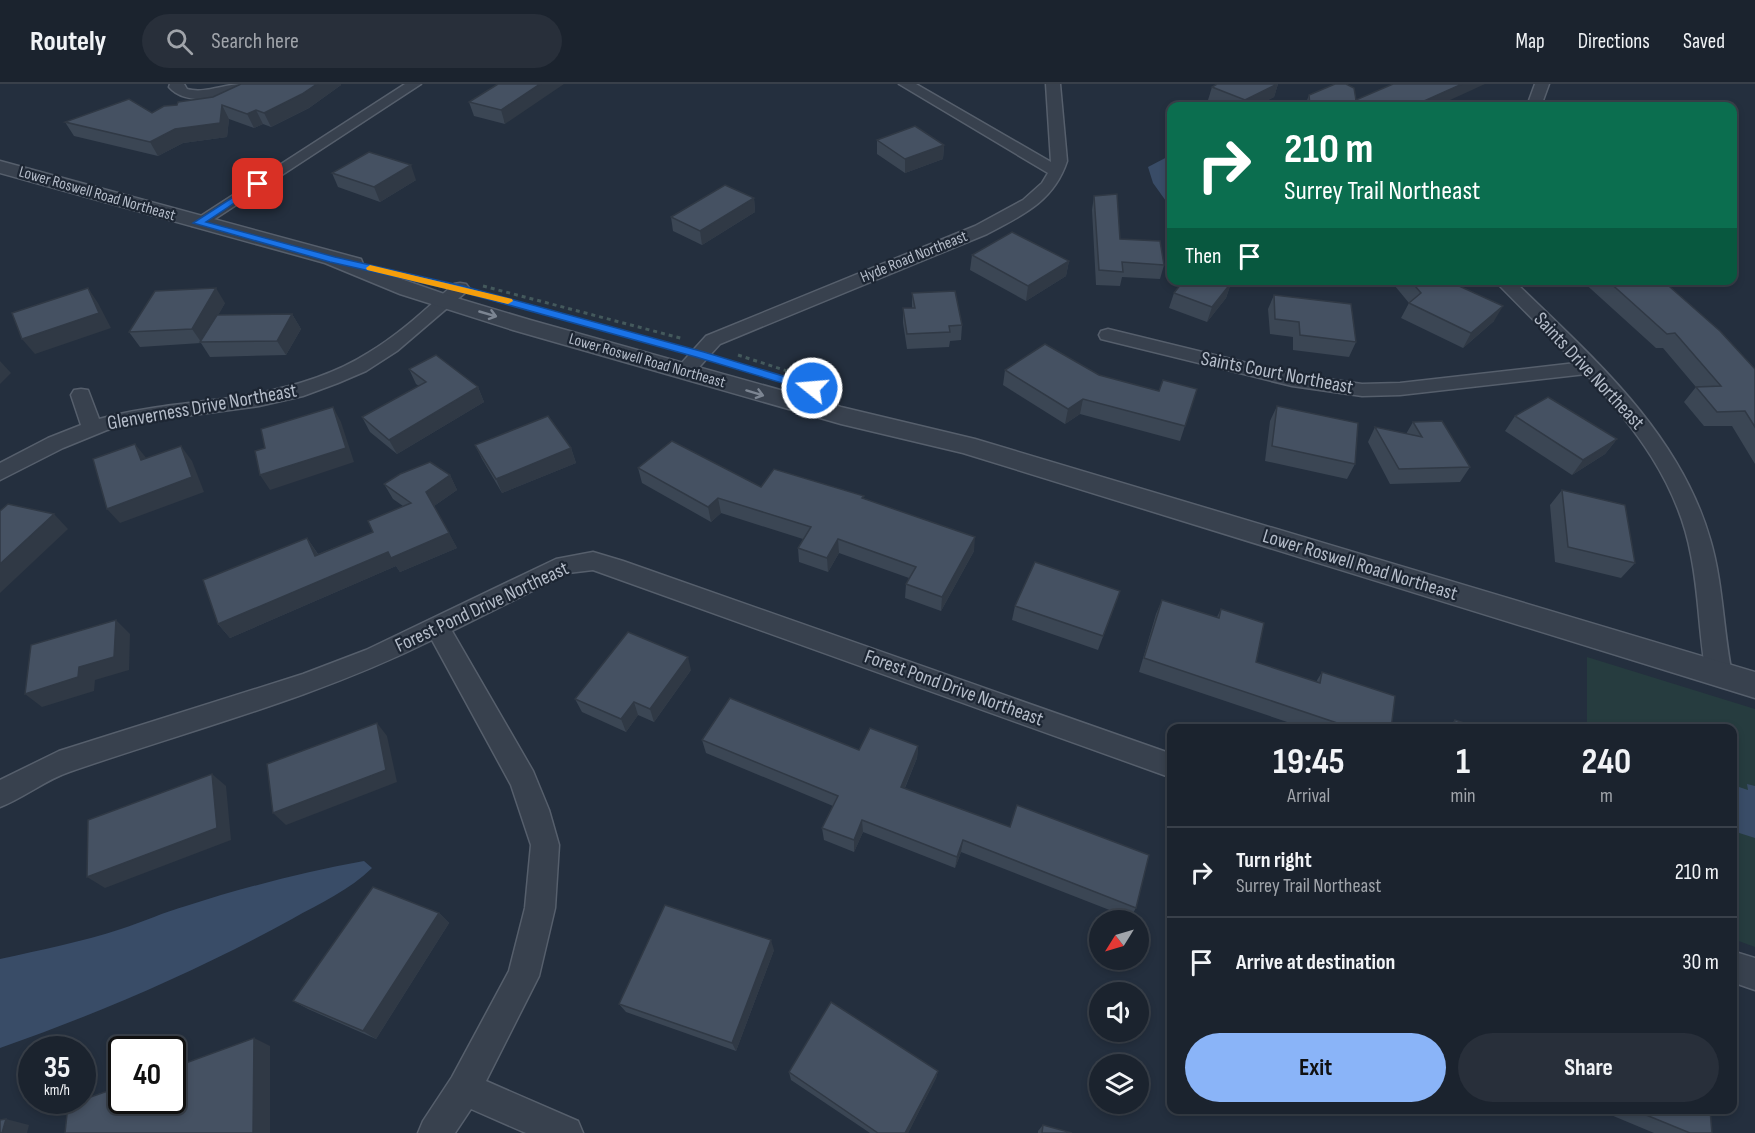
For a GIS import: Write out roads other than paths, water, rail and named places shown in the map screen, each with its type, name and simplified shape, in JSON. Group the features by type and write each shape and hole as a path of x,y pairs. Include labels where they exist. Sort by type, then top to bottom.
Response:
{"street":[{"path":"177,84 176,87 180,91 200,94 220,91 236,84"},
{"path":"198,223 414,84"},
{"path":"906,84 1057,172 1059,161 1053,84"},
{"path":"1535,102 1542,84"},
{"name":"Lower Roswell Road Northeast","path":"0,167 334,260 368,275 452,295 693,362 888,429 966,445 1755,685"},
{"name":"Hyde Road Northeast","path":"693,362 713,340 1001,220 1020,210 1040,195 1057,172"},
{"name":"Saints Drive Northeast","path":"1507,285 1622,400 1649,435 1686,499 1706,564 1712,643 1719,674"},
{"name":"Glenverness Drive Northeast","path":"0,473 40,449 92,428 143,416 246,402 309,387 371,361 398,342 452,295"},
{"name":"Saints Court Northeast","path":"1108,335 1292,380 1362,390 1400,389 1590,367"},
{"name":"Glenverness Drive Northeast","path":"81,395 92,428"},
{"name":"Forest Pond Drive Northeast","path":"0,794 59,763 309,683 375,657 564,565 593,561 1167,764"},
{"path":"435,1133 464,1089 523,976 540,908 545,845 536,810 523,780 437,627"},
{"path":"1737,968 1755,974"},
{"path":"464,1089 566,1133"}],"water":[{"path":"1167,157 1167,202 1153,183 1148,167"},
{"path":"1747,784 1755,786 1755,838 1737,832 1737,786 1748,790"},
{"path":"364,861 372,868 354,883 324,902 221,956 149,990 75,1020 32,1036 18,1036 18,1041 0,1048 0,959 106,934 178,908 252,886"}]}
